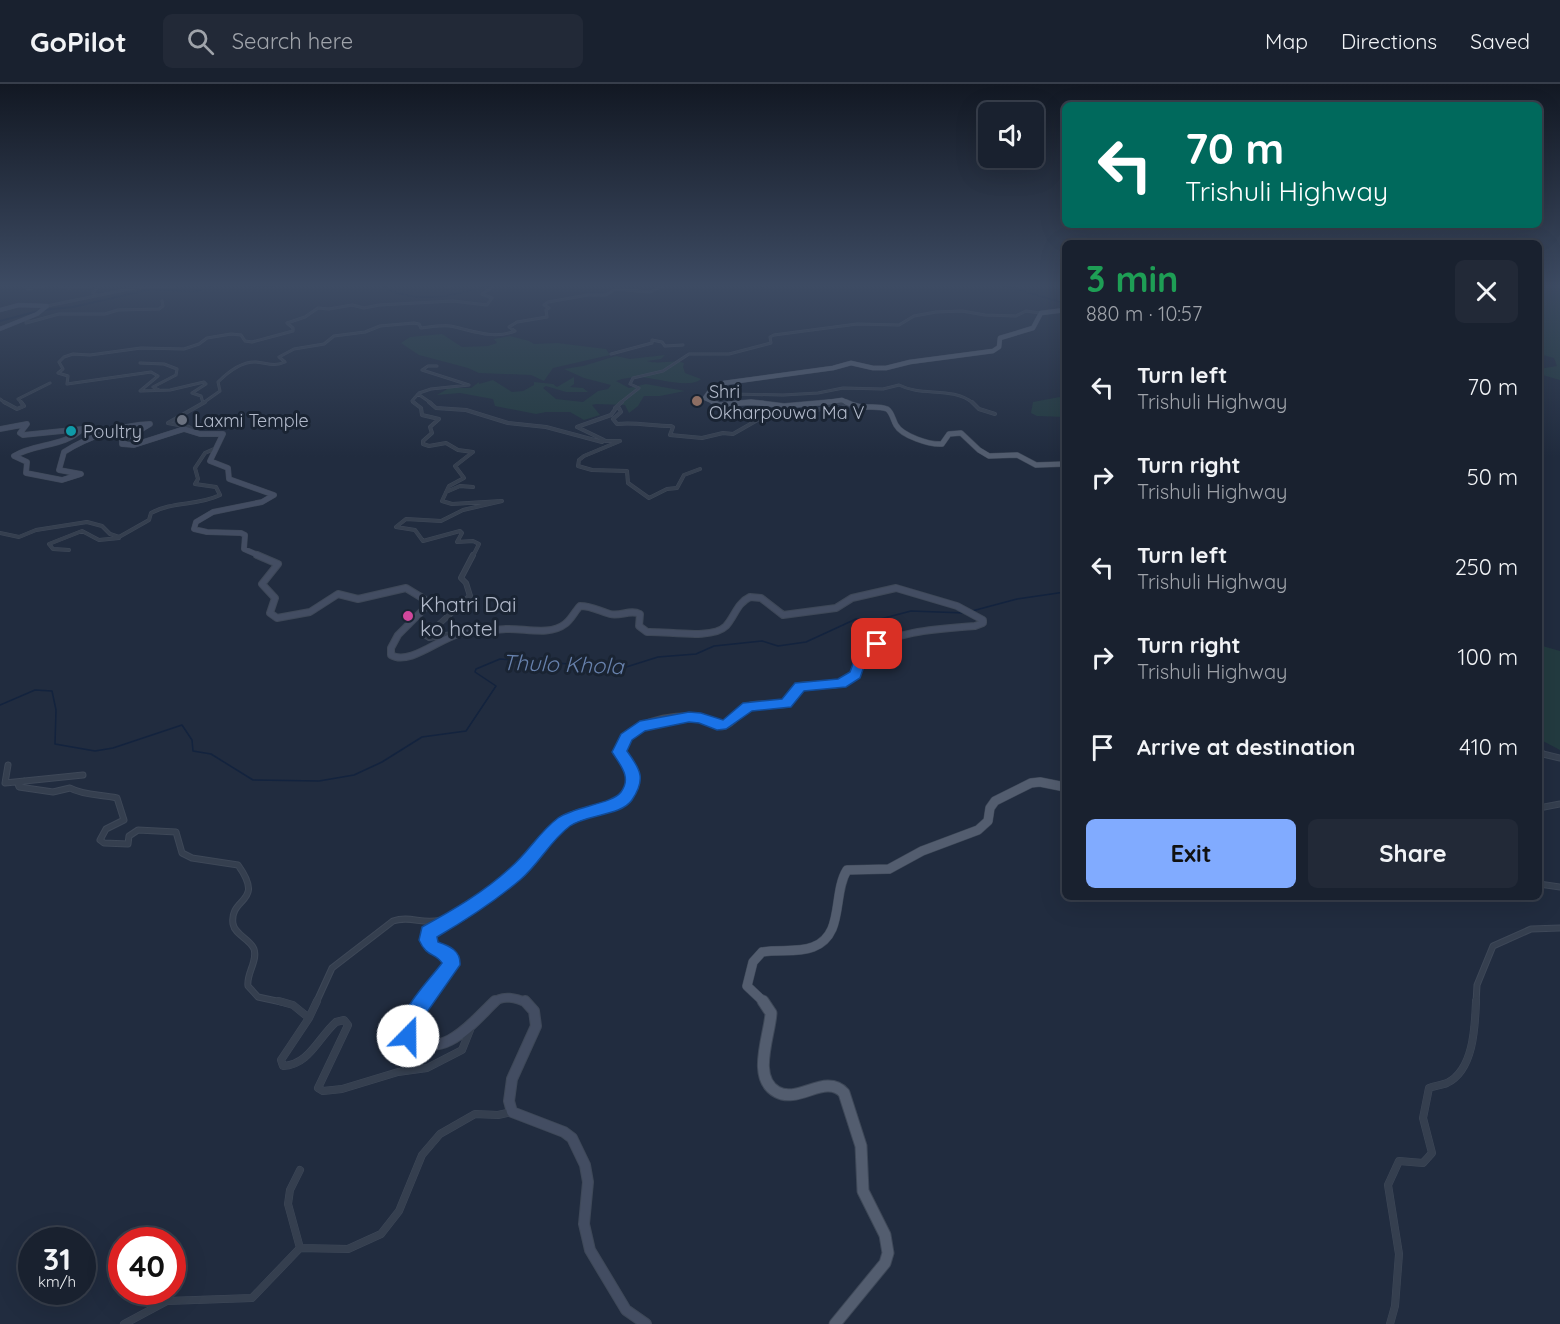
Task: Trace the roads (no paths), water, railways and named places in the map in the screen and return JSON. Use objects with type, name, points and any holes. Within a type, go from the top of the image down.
[{"type":"main road","points":[[998,342],[1000,346],[993,351],[880,368],[844,364],[829,369],[726,383],[710,390],[705,396],[706,401],[719,405],[752,402],[784,406],[819,404],[839,399],[852,406],[886,408],[897,428],[930,445],[940,445],[949,434],[961,432],[966,434],[971,444],[987,456],[1015,455],[1033,465],[1062,464]]},
{"type":"main road","points":[[835,1324],[885,1263],[889,1242],[863,1192],[861,1144],[847,1095],[839,1088],[824,1087],[796,1094],[782,1094],[768,1083],[764,1068],[771,1013],[767,1005],[747,986],[753,962],[762,952],[812,947],[826,940],[834,928],[840,883],[847,870],[889,869],[922,851],[978,830],[988,821],[990,808],[995,801],[1031,783],[1040,782],[1062,787]]},
{"type":"street","points":[[201,342],[184,349],[141,348],[90,355],[76,353],[58,362],[63,369],[58,373],[68,376],[67,384],[151,372],[158,376],[140,391],[158,391],[201,382],[207,383],[192,393],[201,396],[203,403]]},
{"type":"street","points":[[327,342],[289,351],[278,359],[285,362],[282,364],[269,366],[253,362],[231,371],[218,382],[219,393],[168,423],[189,427],[200,434],[224,435],[214,449],[210,461],[228,468],[227,475],[243,487],[266,490],[274,495],[262,502],[213,512],[193,526],[194,529],[207,532],[241,533],[245,535],[244,549],[278,564],[262,584],[275,598],[270,611],[273,617],[288,618],[310,612],[338,594],[358,599],[406,588],[424,599],[427,606],[398,636],[390,650],[393,656],[410,657],[444,639],[460,634],[505,629],[551,630],[565,624],[576,608],[586,605],[612,615],[634,611],[640,614],[639,626],[643,631],[699,635],[719,631],[726,626],[739,605],[747,598],[754,596],[761,598],[775,612],[783,615],[836,608],[852,598],[892,588],[970,612],[981,617],[983,623],[907,635],[877,644],[862,652],[858,669],[850,679],[841,684],[800,687],[786,704],[748,706],[726,724],[717,725],[701,718],[689,717],[640,726],[626,737],[620,747],[620,752],[633,774],[634,783],[625,799],[614,805],[579,813],[564,822],[547,837],[521,869],[465,911],[438,925],[427,936],[432,947],[446,953],[452,960],[451,965],[409,1022],[408,1036],[418,1043],[436,1045],[456,1038],[497,999],[526,1000],[534,1009],[537,1017],[536,1026],[510,1081],[508,1097],[512,1112]]},
{"type":"street","points":[[611,354],[652,342]]},
{"type":"street","points":[[661,342],[665,346],[683,345]]},
{"type":"street","points":[[604,441],[577,427],[611,415],[615,408],[639,388],[630,384],[633,378],[660,372],[689,354],[736,353],[748,347],[771,342]]},
{"type":"street","points":[[140,363],[164,364],[177,369],[176,375],[153,387],[162,390],[180,388]]},
{"type":"street","points":[[436,366],[428,366],[422,370],[469,385],[431,388],[420,393],[412,401],[421,408],[422,415],[439,419],[430,426],[432,433],[423,444],[429,446],[446,443],[458,450],[473,452],[455,466],[456,471],[464,478],[451,483],[442,501],[447,503],[502,501],[464,510],[441,521],[406,519],[396,527],[415,530],[423,541],[460,531],[462,533],[457,542],[473,541],[479,544],[461,578],[466,583],[470,596],[426,636],[429,638],[450,633],[460,634]]},
{"type":"street","points":[[0,399],[12,409],[19,410],[24,406],[18,399],[50,383]]},
{"type":"street","points":[[726,383],[726,390],[732,394],[783,395],[843,388],[886,389],[899,385],[911,391],[923,388],[931,392],[957,393],[976,404],[979,409],[995,414]]},
{"type":"street","points":[[420,393],[436,408],[466,410],[508,423],[546,427],[599,442],[620,441],[590,453],[579,460],[578,466],[592,470],[627,471],[628,483],[649,498],[667,489],[677,488],[684,475],[700,469]]},
{"type":"street","points":[[615,408],[619,408],[621,412],[613,419],[617,424],[637,422],[648,426],[671,426],[673,427],[670,435],[702,438],[723,433],[736,433],[758,419],[818,410],[835,402],[852,406]]},
{"type":"street","points":[[0,429],[22,423],[27,424],[20,434],[22,435],[82,429],[73,435],[25,450],[14,456],[27,462],[26,473],[62,480],[81,474],[60,471],[59,465],[64,452],[96,437],[144,423],[150,424],[122,441],[122,444],[134,445],[184,429],[194,431]]},
{"type":"street","points":[[69,550],[53,549],[50,544],[67,535],[82,531],[90,538],[113,540],[149,520],[151,513],[163,506],[211,499],[220,495],[216,487],[195,484],[198,479],[195,468],[205,453],[214,449]]},
{"type":"street","points":[[446,492],[460,486],[473,487]]},
{"type":"street","points":[[0,533],[19,537],[36,530],[87,522],[102,526],[114,536],[121,536]]},
{"type":"street","points":[[1542,753],[1560,758]]},
{"type":"street","points":[[8,765],[5,783],[24,780],[50,781],[83,775]]},
{"type":"street","points":[[24,780],[18,784],[19,787],[52,792],[70,788],[81,794],[102,794],[117,798],[124,820],[101,833],[100,840],[104,843],[128,844],[129,836],[138,830],[176,832],[182,853],[192,858],[238,866],[249,878],[250,892],[233,922],[234,927],[251,944],[255,954],[247,977],[249,988],[253,994],[262,999],[288,1002],[303,1009],[309,1018]]},
{"type":"street","points":[[1542,807],[1560,804]]},
{"type":"street","points":[[1542,884],[1560,887]]},
{"type":"street","points":[[465,911],[429,923],[411,917],[393,921],[332,968],[304,1028],[281,1060],[283,1066],[294,1064],[313,1050],[333,1024],[344,1020],[348,1025],[321,1077],[318,1088],[329,1092],[398,1072],[427,1068],[452,1056],[462,1050],[474,1022]]},
{"type":"street","points":[[1390,1324],[1395,1306],[1399,1254],[1388,1185],[1399,1161],[1423,1163],[1432,1153],[1423,1118],[1430,1088],[1449,1082],[1461,1070],[1475,1039],[1477,985],[1493,946],[1531,929],[1560,928]]},
{"type":"street","points":[[300,1248],[348,1249],[381,1234],[399,1211],[422,1155],[440,1134],[475,1114],[498,1115],[512,1112],[564,1132],[572,1138],[585,1165],[588,1182],[584,1224],[590,1250],[626,1310],[646,1324]]},
{"type":"street","points":[[124,1324],[167,1301],[252,1298],[300,1248],[300,1237],[288,1216],[287,1200],[293,1181],[300,1170]]},
{"type":"waterway","name":"Thulo Khola","points":[[972,611],[1017,599],[1062,592]]},
{"type":"waterway","name":"Thulo Khola","points":[[0,705],[35,690],[52,691],[56,710],[55,744],[95,751],[113,748],[182,725],[192,740],[193,751],[211,754],[253,780],[319,781],[354,775],[382,762],[422,737],[466,731],[496,686],[475,672],[476,669],[500,659],[623,668],[658,657],[696,654],[714,646],[762,641],[778,646],[806,642],[856,619],[873,621],[911,611],[965,613]]},
{"type":"place","name":"Shri Okharpouwa Ma V","points":[[697,401]]},
{"type":"place","name":"Laxmi Temple","points":[[182,420]]},
{"type":"place","name":"Poultry","points":[[71,431]]},
{"type":"place","name":"Khatri Dai ko hotel","points":[[408,616]]}]
